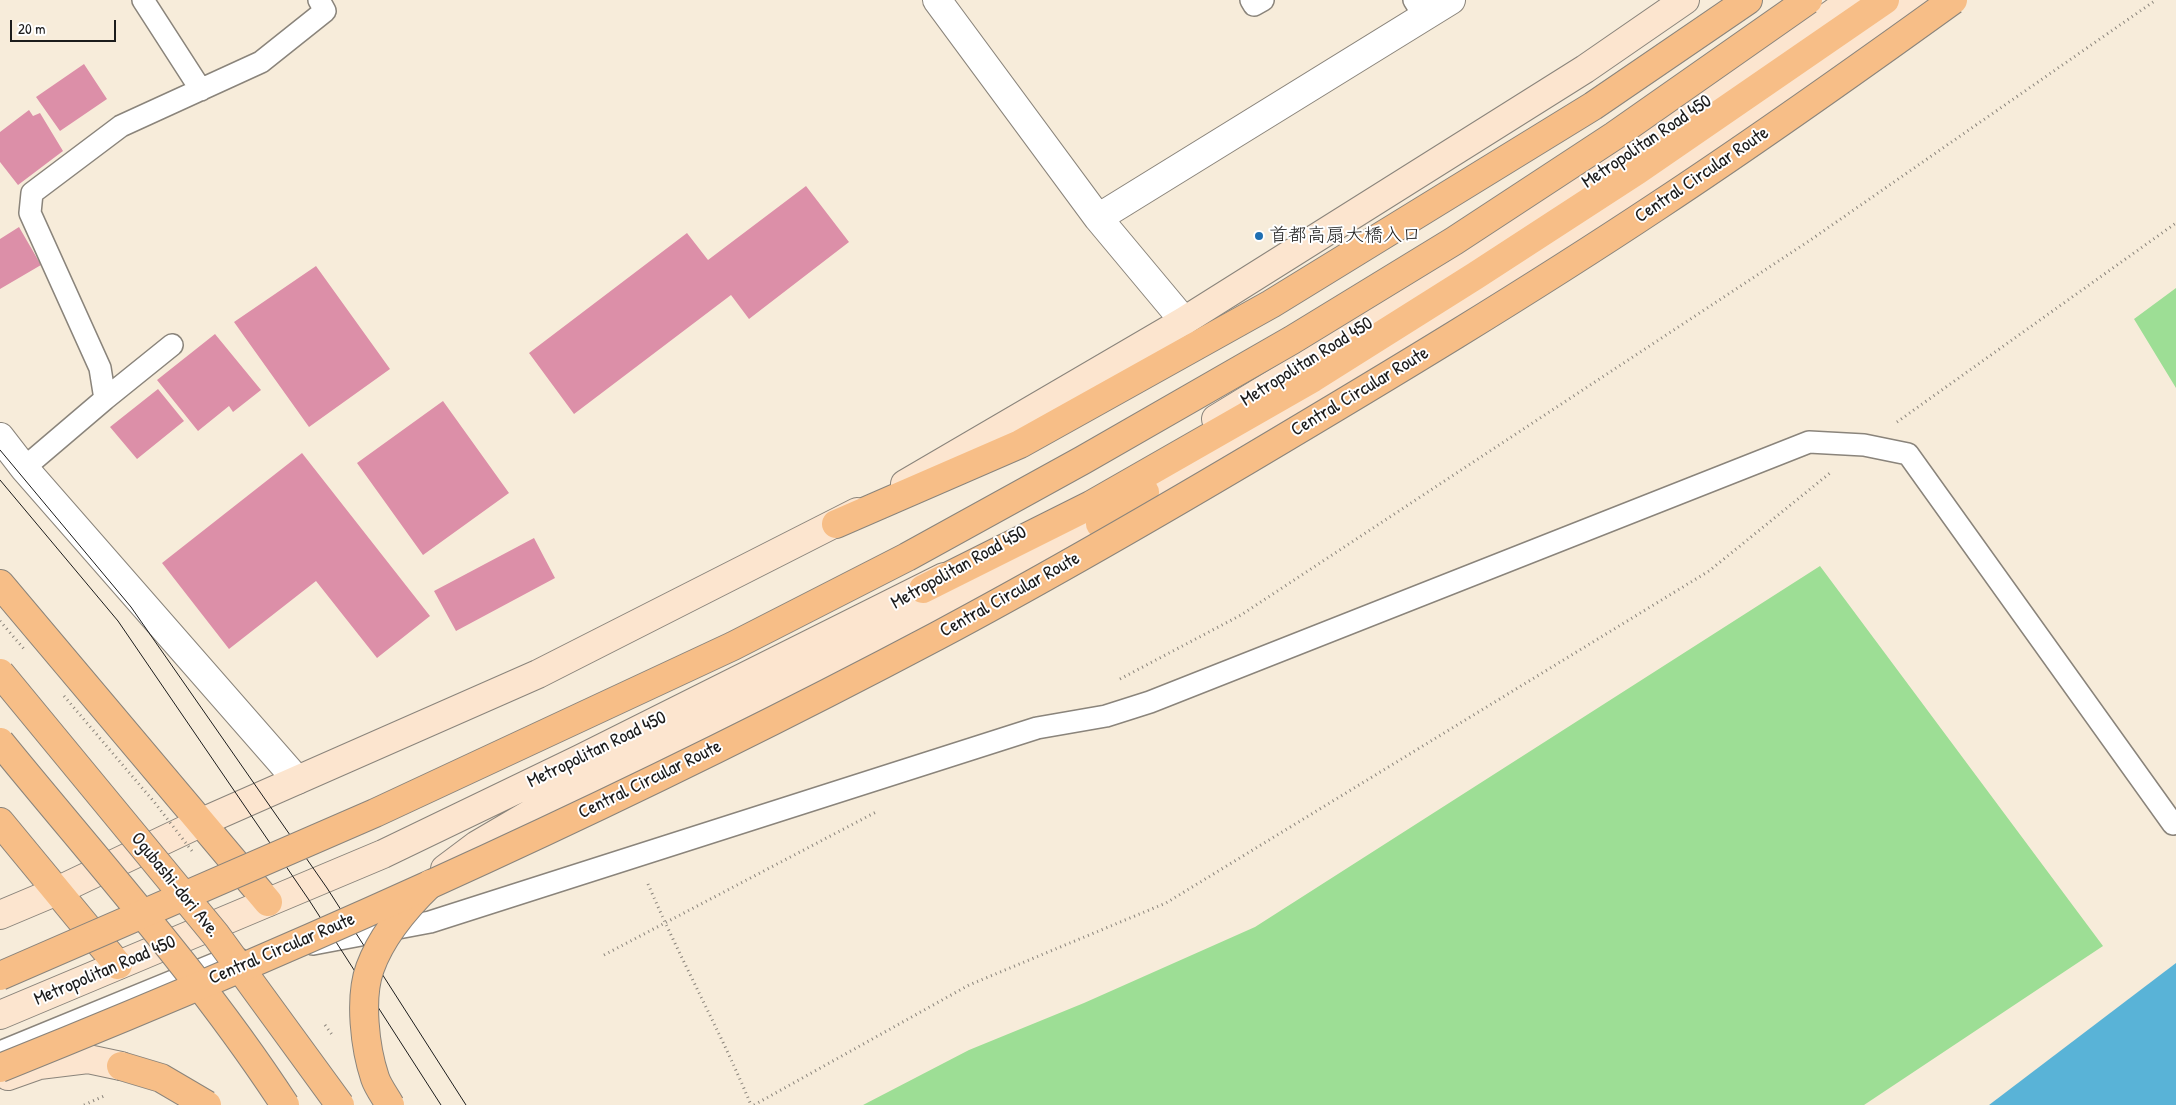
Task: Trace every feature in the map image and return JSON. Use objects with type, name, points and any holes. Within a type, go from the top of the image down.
[{"type":"main road","points":[[836,524],[1184,321],[1585,69],[1685,0]]},
{"type":"main road","points":[[0,915],[57,891],[202,822],[538,674],[836,524],[1020,444],[1163,366],[1279,299],[1593,106],[1748,0]]},
{"type":"main road","points":[[0,976],[384,809],[733,646],[907,557],[1083,460],[1292,340],[1454,241],[1614,136],[1808,0]]},
{"type":"main road","name":"Metropolitan Road 450","points":[[0,1015],[383,854],[923,590],[1117,479],[1303,366],[1627,158],[1852,0]]},
{"type":"main road","points":[[923,590],[1091,505],[1275,401],[1630,176],[1884,0]]},
{"type":"main road","points":[[390,1105],[375,1080],[365,1040],[365,1001],[369,969],[394,923],[411,902],[445,868],[477,845],[530,814],[926,616],[1100,524],[1320,392],[1571,235],[1660,177],[1914,0]]},
{"type":"main road","name":"Central Circular Route","points":[[0,1068],[379,908],[766,725],[940,634],[1136,526],[1494,311],[1658,206],[1816,99],[1953,0]]},
{"type":"main road","points":[[1100,524],[1275,401]]},
{"type":"main road","points":[[0,584],[268,902]]},
{"type":"main road","name":"Ogubashi-dori Ave.","points":[[0,673],[216,935],[340,1105]]},
{"type":"main road","points":[[0,742],[176,956],[261,1068],[285,1105]]},
{"type":"main road","points":[[0,822],[118,965]]},
{"type":"main road","points":[[0,1079],[39,1065],[88,1059],[121,1066],[161,1078],[207,1105]]},
{"type":"street","points":[[937,0],[1098,218],[1184,321]]},
{"type":"street","points":[[1098,218],[1419,8],[1451,0]]},
{"type":"street","points":[[0,437],[24,468],[297,780]]},
{"type":"lane","points":[[143,0],[201,90]]},
{"type":"lane","points":[[105,399],[100,368],[30,213],[32,193],[121,126],[260,62],[325,11],[319,0]]},
{"type":"lane","points":[[1251,0],[1254,5],[1263,0]]},
{"type":"lane","points":[[24,468],[172,345]]},
{"type":"lane","points":[[0,1052],[217,963],[430,922],[1037,728],[1106,716],[1150,702],[1809,442],[1864,445],[1908,454],[2174,824]]},
{"type":"path","points":[[1113,683],[1241,616],[1809,241],[2156,0]]},
{"type":"path","points":[[636,855],[665,924],[753,1105],[969,985],[1166,903],[1709,571],[1864,445],[2176,223]]},
{"type":"path","points":[[604,955],[881,810]]},
{"type":"green space","points":[[2176,288],[2176,388],[2134,319]]},
{"type":"green space","points":[[1820,566],[2103,946],[1864,1105],[863,1105],[969,1050],[1084,1003],[1255,927]]},
{"type":"water","points":[[2176,963],[2176,1105],[1989,1105]]},
{"type":"building","points":[[84,64],[107,99],[60,131],[36,97]]},
{"type":"building","points":[[29,110],[33,116],[40,113],[63,151],[18,185],[0,162],[0,132]]},
{"type":"building","points":[[806,186],[849,242],[749,319],[731,295],[574,414],[529,353],[687,233],[708,260]]},
{"type":"building","points":[[19,227],[41,265],[0,289],[0,239]]},
{"type":"building","points":[[316,266],[390,369],[309,427],[234,322]]},
{"type":"building","points":[[215,334],[261,390],[233,412],[229,406],[198,431],[157,380]]},
{"type":"building","points":[[158,389],[184,421],[137,459],[110,427]]},
{"type":"building","points":[[443,401],[509,493],[423,555],[357,463]]},
{"type":"building","points":[[302,453],[430,616],[377,658],[316,581],[229,649],[162,563]]},
{"type":"building","points":[[534,538],[555,578],[456,631],[434,591]]},
{"type":"tram line","points":[[0,450],[131,607],[327,888],[466,1105]]},
{"type":"tram line","points":[[0,480],[118,621],[309,900],[441,1105]]},
{"type":"place","name":"首都高扇大橋入口","points":[[1259,236]]}]
